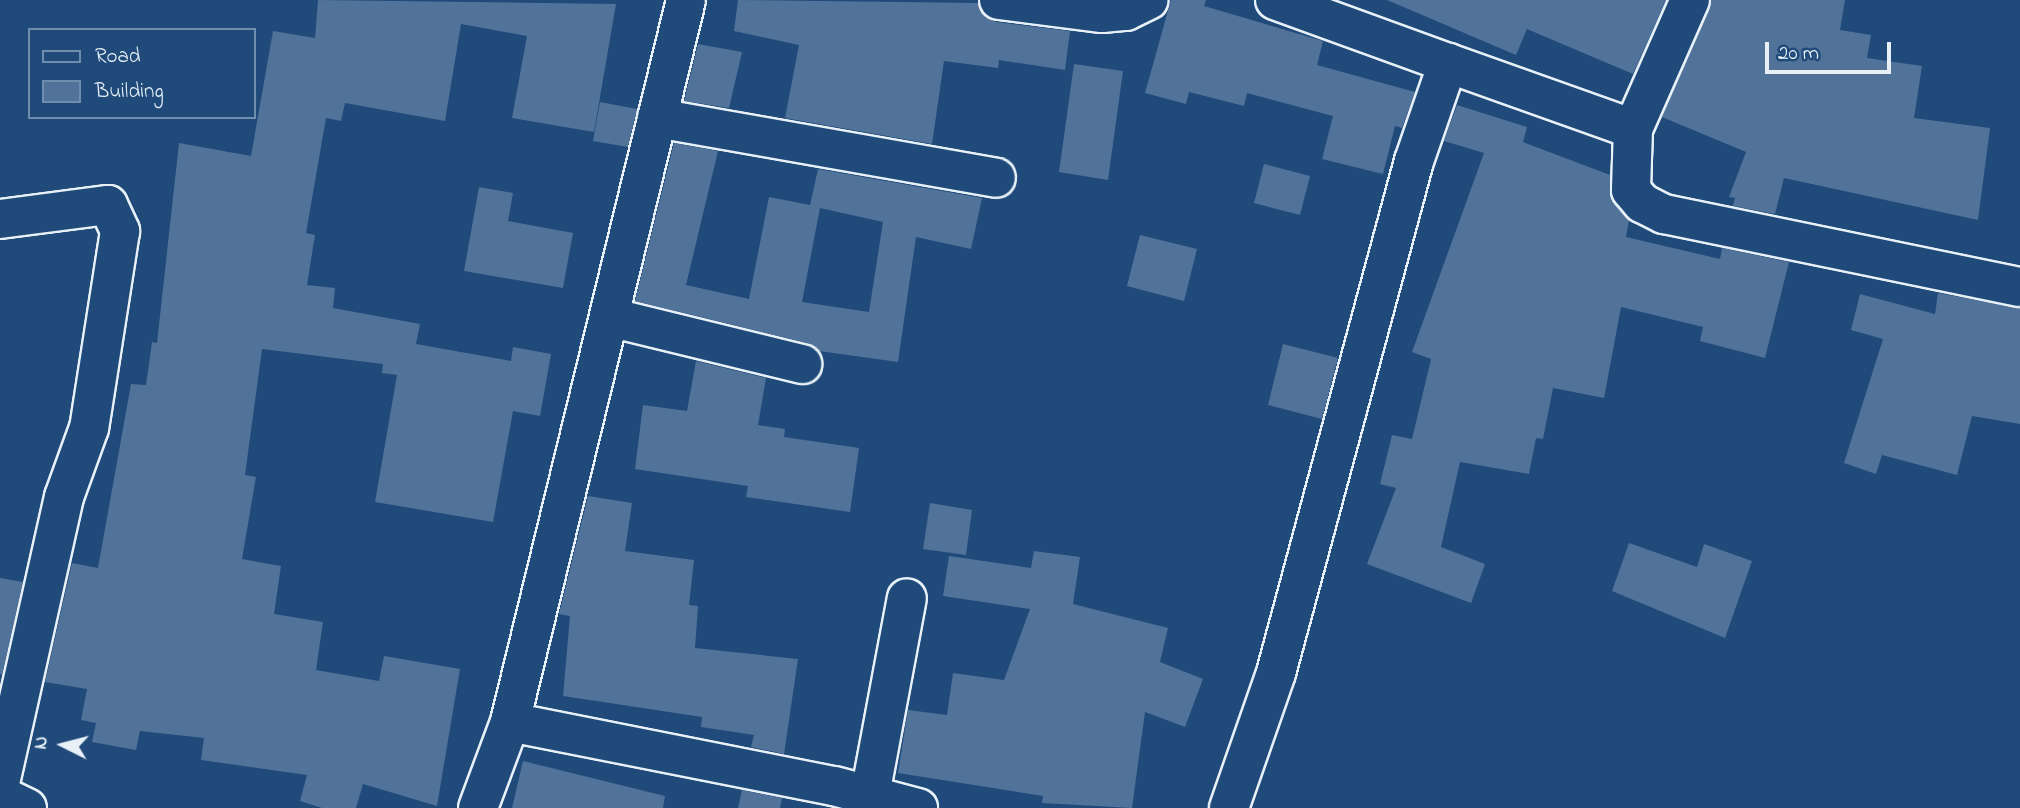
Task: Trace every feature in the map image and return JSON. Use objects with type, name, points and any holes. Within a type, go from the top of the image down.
[{"type":"street","points":[[478,808],[510,722],[686,0]]},
{"type":"street","points":[[999,0],[1102,13],[1126,11],[1149,0]]},
{"type":"street","points":[[1275,0],[1633,130]]},
{"type":"street","points":[[1690,0],[1633,130],[1631,190],[1642,203],[1664,214],[2020,287]]},
{"type":"street","points":[[1229,808],[1276,673],[1414,161],[1448,63]]},
{"type":"street","points":[[657,118],[996,178]]},
{"type":"street","points":[[0,219],[108,205],[120,231],[89,428],[64,498],[0,784]]},
{"type":"street","points":[[608,317],[802,364]]},
{"type":"street","points":[[844,796],[906,598]]},
{"type":"street","points":[[510,722],[844,796],[918,808]]},
{"type":"street","points":[[0,795],[27,808]]},
{"type":"building","points":[[318,0],[616,4],[594,132],[512,118],[527,36],[461,24],[445,121],[345,103],[341,121],[326,118],[306,233],[315,235],[307,285],[335,288],[333,308],[420,324],[416,344],[511,361],[513,347],[551,354],[540,416],[513,411],[493,522],[375,502],[397,375],[382,373],[383,364],[262,349],[245,475],[256,477],[242,559],[281,566],[274,614],[323,622],[316,670],[379,681],[384,656],[460,669],[437,806],[363,784],[356,808],[322,808],[300,801],[307,775],[201,760],[204,738],[140,731],[136,750],[92,742],[96,723],[81,720],[87,689],[45,682],[72,563],[98,568],[131,384],[146,385],[152,342],[157,343],[179,143],[251,156],[273,31],[315,38]]},
{"type":"building","points":[[738,0],[978,3],[985,17],[996,22],[1070,31],[1065,70],[999,60],[998,68],[944,61],[932,144],[785,118],[799,45],[734,31]]},
{"type":"building","points":[[1171,0],[1206,0],[1204,6],[1323,41],[1317,65],[1415,92],[1402,128],[1395,126],[1383,174],[1322,159],[1333,116],[1247,93],[1244,106],[1189,92],[1186,104],[1145,93]]},
{"type":"building","points":[[1387,0],[1666,0],[1633,74],[1527,29],[1516,55]]},
{"type":"building","points":[[1711,0],[1845,0],[1840,30],[1871,35],[1867,58],[1922,66],[1914,118],[1990,128],[1978,220],[1784,178],[1775,214],[1733,206],[1735,198],[1729,197],[1746,152],[1662,117]]},
{"type":"building","points":[[698,44],[742,52],[729,108],[684,101]]},
{"type":"building","points":[[1074,64],[1123,71],[1108,180],[1059,172]]},
{"type":"building","points":[[600,102],[637,109],[628,147],[593,141]]},
{"type":"building","points":[[1457,105],[1527,127],[1523,142],[1610,175],[1614,203],[1629,220],[1626,237],[1720,259],[1722,248],[1789,262],[1765,358],[1700,341],[1703,327],[1621,307],[1604,398],[1553,388],[1543,439],[1536,438],[1529,474],[1460,462],[1441,547],[1485,564],[1471,603],[1367,564],[1396,488],[1380,484],[1392,435],[1412,439],[1431,359],[1412,352],[1484,153],[1444,141]]},
{"type":"building","points":[[674,143],[718,151],[686,285],[749,299],[769,197],[810,205],[818,169],[982,198],[971,249],[916,237],[898,362],[819,351],[807,343],[635,301]],"holes":[[[820,208],[883,222],[869,312],[802,302]]]},
{"type":"building","points":[[1264,164],[1310,176],[1300,215],[1254,203]]},
{"type":"building","points":[[479,187],[513,193],[508,221],[573,233],[563,288],[464,271]]},
{"type":"building","points":[[1140,235],[1197,249],[1184,301],[1127,286]]},
{"type":"building","points":[[1938,293],[2020,308],[2020,424],[1972,416],[1957,475],[1882,455],[1876,474],[1844,463],[1883,339],[1851,330],[1860,294],[1935,314]]},
{"type":"building","points":[[1283,344],[1338,358],[1322,419],[1268,405]]},
{"type":"building","points":[[696,361],[766,378],[758,425],[785,429],[784,437],[859,448],[850,512],[746,497],[748,486],[635,469],[643,405],[687,411]]},
{"type":"building","points":[[588,496],[632,503],[625,551],[694,560],[689,605],[698,606],[695,648],[798,659],[784,754],[751,747],[754,735],[701,727],[702,717],[563,696],[570,616],[559,614]]},
{"type":"building","points":[[930,503],[972,510],[966,555],[923,549]]},
{"type":"building","points":[[1629,543],[1697,567],[1704,544],[1752,561],[1725,638],[1612,591]]},
{"type":"building","points":[[1034,551],[1080,557],[1073,604],[1168,628],[1160,662],[1203,679],[1185,727],[1145,712],[1132,808],[1042,803],[1043,796],[898,773],[908,710],[947,715],[953,673],[1004,680],[1030,609],[943,596],[949,556],[1031,568]]},
{"type":"building","points":[[0,578],[23,582],[2,675],[0,674]]},
{"type":"building","points":[[523,761],[665,796],[663,808],[512,808]]},
{"type":"building","points":[[742,790],[782,798],[780,808],[738,808]]}]
